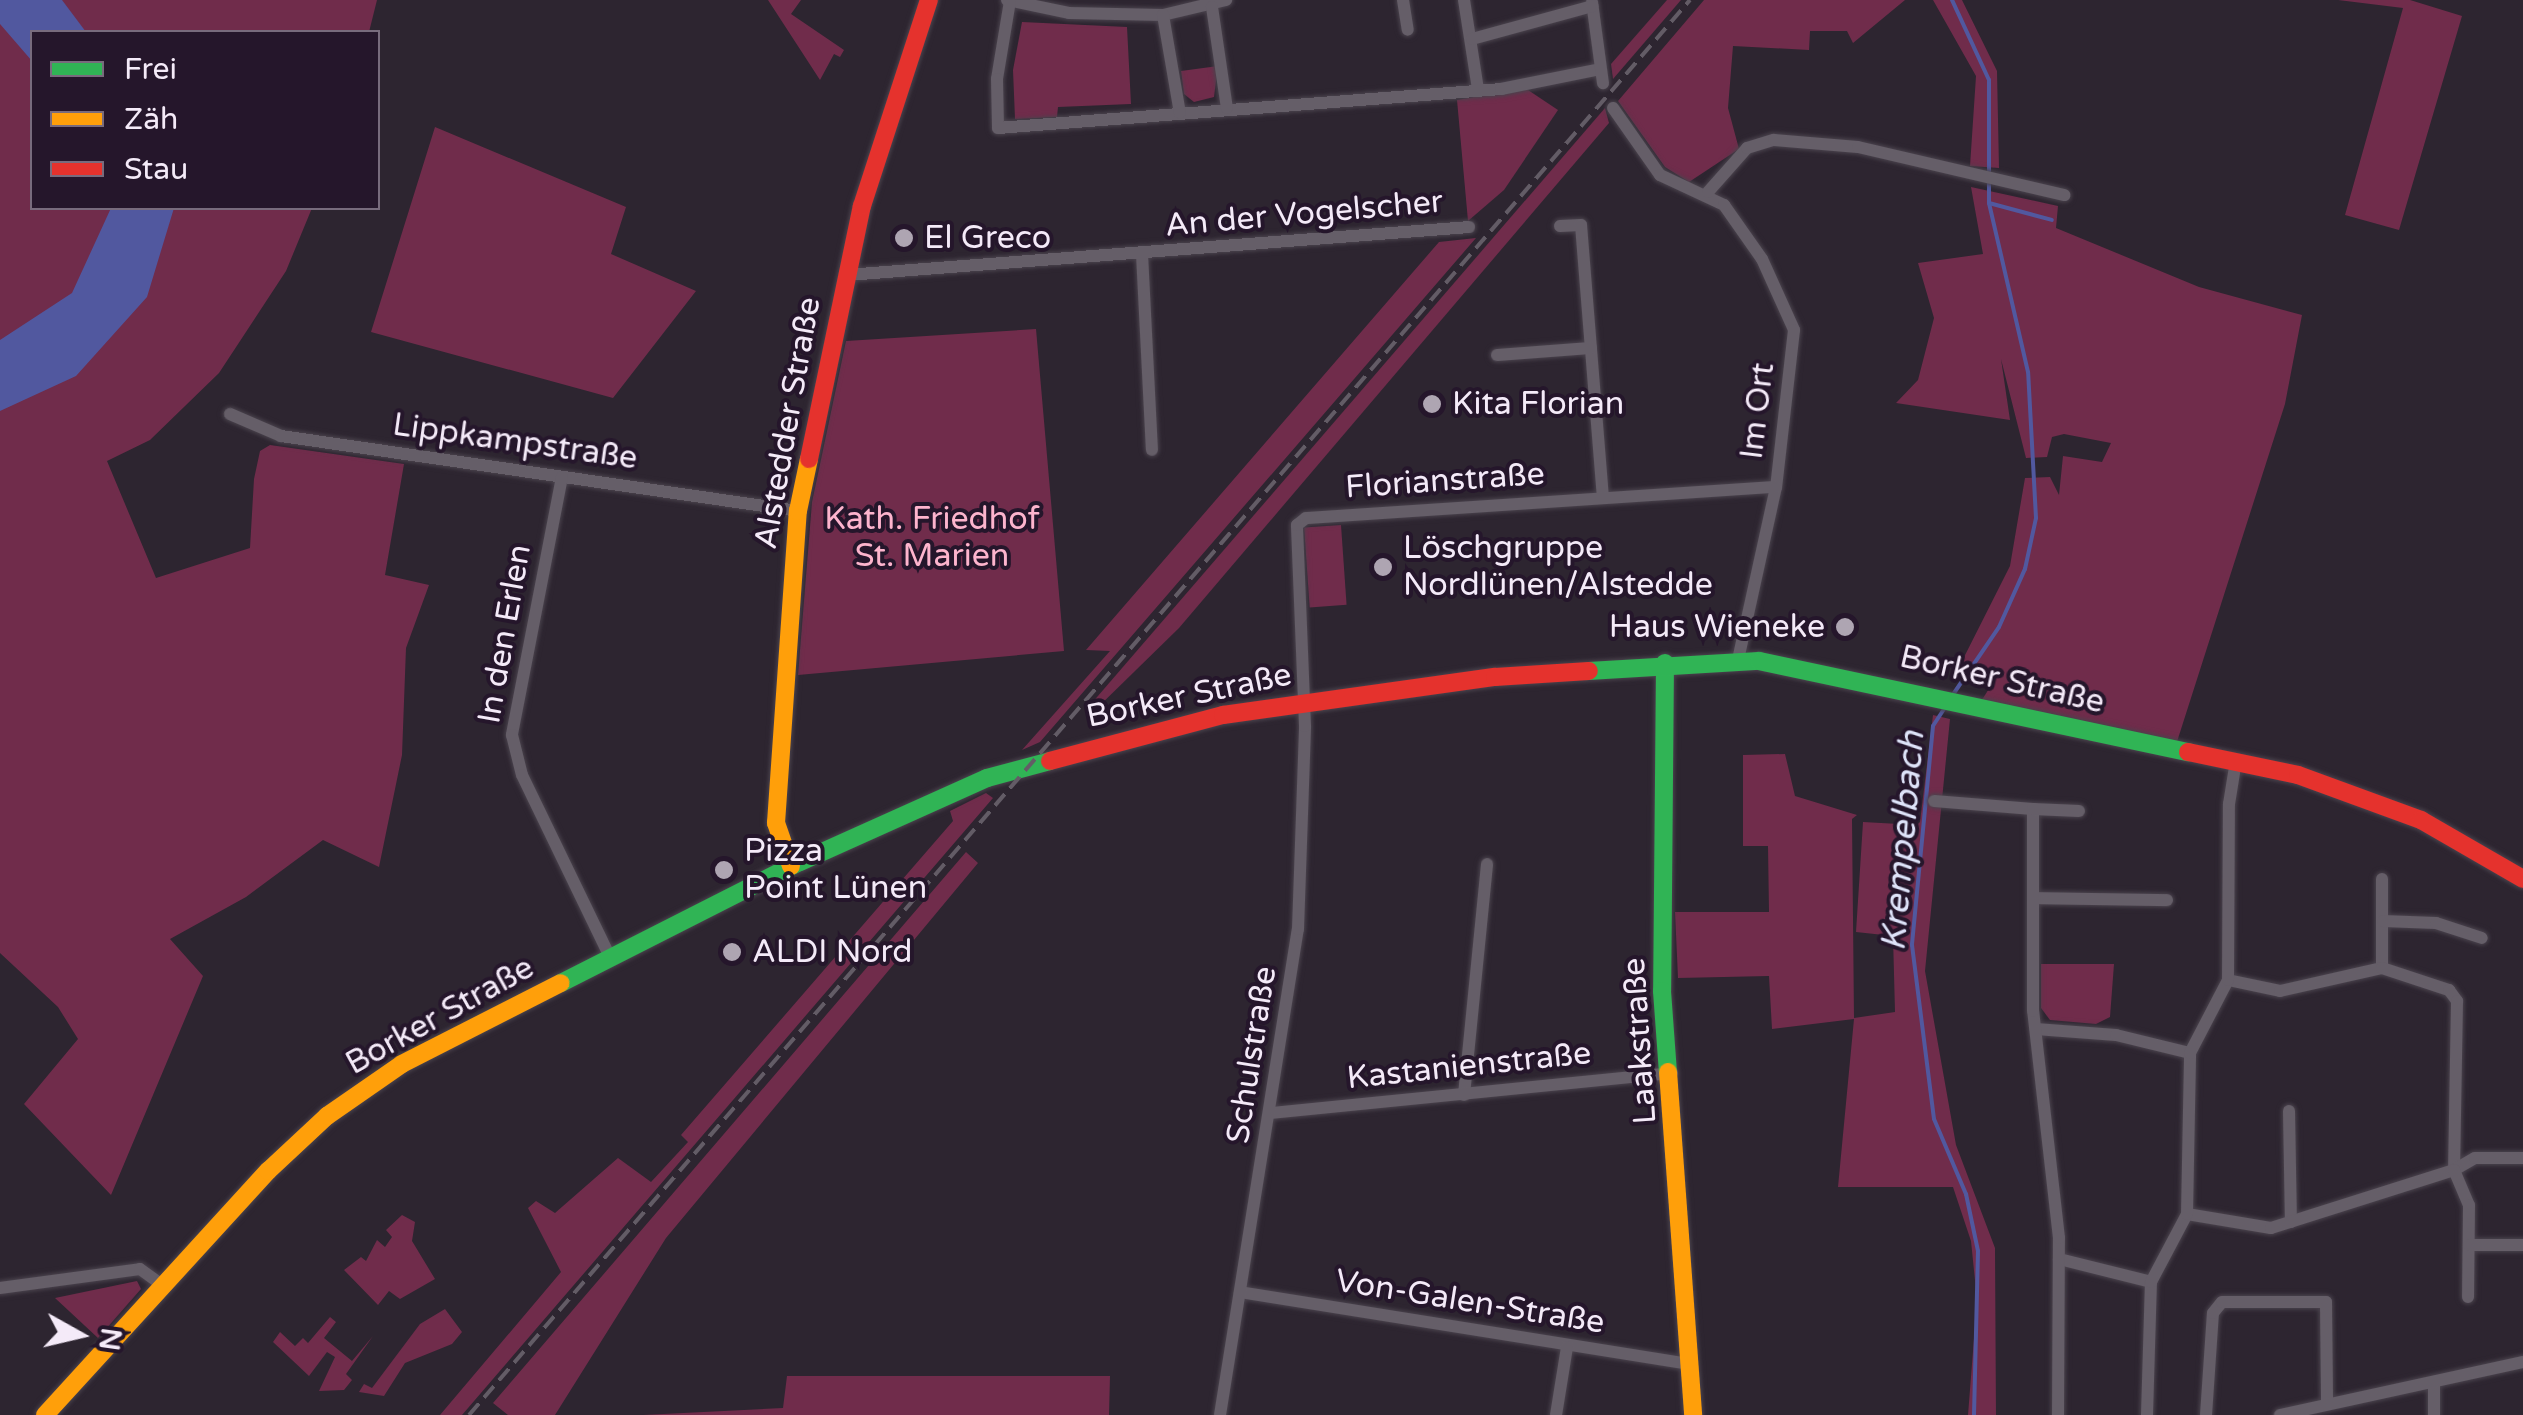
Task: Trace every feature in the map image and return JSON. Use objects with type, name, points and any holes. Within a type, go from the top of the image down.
[{"type":"main road","name":"Alstedder Straße","points":[[792,866],[776,823],[798,510],[870,176],[929,0]]},
{"type":"main road","name":"Borker Straße","points":[[45,1415],[268,1171],[373,1081],[792,866],[1010,771],[1194,722],[1303,701],[1665,663],[1738,660],[1951,700],[2236,761],[2378,800],[2523,879]]},
{"type":"main road","name":"Laakstraße","points":[[1665,663],[1661,983],[1672,1072],[1693,1415]]},
{"type":"street","points":[[1226,0],[1212,7],[1162,15],[1069,13],[1009,1],[997,80],[998,128],[1602,76],[1592,3],[1472,39]]},
{"type":"street","points":[[1402,0],[1408,30]]},
{"type":"street","points":[[1464,0],[1478,89]]},
{"type":"street","points":[[1212,7],[1227,108]]},
{"type":"street","points":[[1162,15],[1180,112]]},
{"type":"street","points":[[1613,108],[1660,176],[1708,192],[1748,148],[1774,140],[1858,146],[2064,195]]},
{"type":"street","name":"Im Ort","points":[[1708,192],[1762,259],[1794,330],[1776,487],[1738,660]]},
{"type":"street","points":[[1560,226],[1581,225],[1603,497]]},
{"type":"street","name":"An der Vogelscher","points":[[846,274],[1470,227]]},
{"type":"street","name":"An der Vogelscher","points":[[1142,254],[1152,450]]},
{"type":"street","points":[[1497,355],[1591,348]]},
{"type":"street","name":"Lippkampstraße","points":[[230,414],[281,436],[798,510]]},
{"type":"street","name":"In den Erlen","points":[[562,477],[512,735],[522,776],[611,960]]},
{"type":"street","name":"Florianstraße","points":[[1303,701],[1295,531],[1300,521],[1776,487]]},
{"type":"street","name":"Schulstraße","points":[[1220,1415],[1298,929],[1303,701]]},
{"type":"street","points":[[2147,1415],[2151,1282],[2187,1214],[2190,1053],[2228,980],[2229,804],[2236,761]]},
{"type":"street","points":[[1934,801],[2079,810]]},
{"type":"street","points":[[2033,809],[2036,1029],[2047,1090],[2048,1176],[2059,1259],[2058,1415]]},
{"type":"street","points":[[1464,1096],[1488,864]]},
{"type":"street","points":[[2382,879],[2382,968]]},
{"type":"street","points":[[2033,898],[2167,900]]},
{"type":"street","points":[[2383,922],[2436,924],[2482,938]]},
{"type":"street","points":[[2228,980],[2267,992],[2382,968],[2449,990],[2458,1001],[2454,1170],[2466,1187],[2468,1297]]},
{"type":"street","points":[[2036,1029],[2116,1035],[2190,1053]]},
{"type":"street","name":"Kastanienstraße","points":[[1271,1113],[1672,1072]]},
{"type":"street","points":[[2290,1111],[2291,1222]]},
{"type":"street","points":[[2187,1214],[2254,1230],[2454,1170],[2475,1158],[2523,1158]]},
{"type":"street","points":[[2469,1245],[2523,1245]]},
{"type":"street","points":[[2059,1259],[2151,1282]]},
{"type":"street","points":[[0,1288],[140,1270],[165,1286]]},
{"type":"street","name":"Von-Galen-Straße","points":[[1240,1292],[1690,1364]]},
{"type":"street","points":[[2206,1415],[2213,1313],[2222,1302],[2326,1302],[2327,1404]]},
{"type":"street","points":[[1556,1415],[1566,1346]]},
{"type":"street","points":[[2285,1414],[2523,1362]]},
{"type":"street","points":[[2434,1383],[2434,1415]]},
{"type":"green space","points":[[0,0],[377,0],[370,30],[30,30],[30,210],[311,210],[286,271],[219,373],[150,440],[107,461],[156,578],[250,548],[254,479],[260,451],[270,445],[404,464],[385,575],[429,585],[406,648],[402,755],[379,867],[323,840],[246,897],[170,939],[203,976],[111,1195],[24,1104],[78,1039],[58,1007],[0,953]]},
{"type":"green space","points":[[768,0],[801,0],[791,14],[844,50],[840,57],[834,54],[820,80]]},
{"type":"green space","points":[[1667,0],[1681,0],[1613,79],[1611,64]]},
{"type":"green space","points":[[1704,0],[1905,0],[1853,43],[1847,31],[1810,31],[1809,50],[1733,46],[1728,108],[1739,149],[1689,182],[1665,167],[1618,101]]},
{"type":"green space","points":[[1933,0],[1962,0],[1997,71],[1999,168],[1970,166],[1976,76]]},
{"type":"green space","points":[[2338,0],[2410,0],[2462,16],[2399,230],[2345,215],[2403,8]]},
{"type":"green space","points":[[1022,22],[1127,27],[1131,104],[1058,107],[1057,117],[1015,119],[1013,70]]},
{"type":"green space","points":[[1218,66],[1214,97],[1194,102],[1184,94],[1181,71]]},
{"type":"green space","points":[[1525,88],[1558,110],[1504,190],[1468,221],[1457,100]]},
{"type":"green space","points":[[1605,108],[1609,123],[1179,628],[1091,714],[1085,711]]},
{"type":"green space","points":[[435,127],[626,207],[611,254],[696,291],[613,398],[371,332]]},
{"type":"green space","points":[[1971,187],[2058,206],[2056,228],[2199,287],[2302,315],[2285,404],[2175,748],[1978,706],[1992,684],[1957,671],[2010,566],[2025,478],[2050,477],[2059,495],[2063,456],[2102,462],[2111,443],[2064,434],[2052,437],[2047,457],[2026,458],[2001,359],[2010,420],[1896,403],[1918,380],[1934,318],[1918,263],[1983,254]]},
{"type":"green space","points":[[1476,238],[1040,742],[1022,750],[1110,651],[1086,650],[1439,242]]},
{"type":"green space","name":"Kath. Friedhof St. Marien","points":[[1036,329],[1064,651],[798,675],[812,502],[846,341]]},
{"type":"green space","points":[[1341,525],[1347,605],[1310,607],[1304,528]]},
{"type":"green space","points":[[1933,715],[1950,719],[1925,971],[1956,1145],[1995,1248],[1996,1415],[1968,1415],[1977,1300],[1971,1241],[1953,1187],[1838,1187],[1854,1019],[1772,1029],[1769,976],[1678,978],[1675,912],[1769,912],[1768,846],[1743,846],[1743,755],[1785,754],[1795,796],[1857,815],[1852,819],[1854,1018],[1895,1012],[1893,936],[1856,932],[1863,822],[1899,824],[1896,910],[1905,836],[1920,822]]},
{"type":"green space","points":[[986,793],[993,798],[462,1415],[440,1415],[561,1272],[528,1208],[536,1201],[555,1213],[618,1158],[651,1182],[688,1142],[681,1135],[953,821],[950,811]]},
{"type":"green space","points":[[966,852],[978,863],[666,1238],[555,1415],[508,1415],[493,1403]]},
{"type":"green space","points":[[2041,964],[2114,964],[2110,1017],[2096,1024],[2050,1020],[2041,1008]]},
{"type":"green space","points":[[402,1215],[415,1222],[412,1241],[435,1279],[400,1299],[389,1291],[378,1305],[344,1270],[361,1257],[366,1261],[377,1240],[385,1247],[392,1237],[386,1230]]},
{"type":"green space","points":[[137,1281],[141,1289],[98,1338],[55,1298]]},
{"type":"green space","points":[[445,1309],[462,1332],[452,1344],[405,1363],[384,1396],[359,1392],[364,1384],[372,1388],[420,1324]]},
{"type":"green space","points":[[330,1317],[336,1322],[324,1338],[352,1361],[373,1336],[346,1374],[352,1380],[344,1390],[319,1391],[335,1357],[327,1352],[309,1376],[273,1342],[280,1332],[295,1346],[303,1338],[308,1343]]},
{"type":"green space","points":[[787,1376],[1110,1376],[1109,1415],[643,1415],[783,1408]]},
{"type":"water","points":[[0,0],[62,0],[84,30],[30,30],[30,59],[0,24]]},
{"type":"water","points":[[110,210],[173,210],[147,297],[76,376],[0,411],[0,340],[72,293]]},
{"type":"waterway","name":"Krempelbach","points":[[1952,0],[1989,80],[1989,203],[2028,372],[2036,518],[2025,569],[1999,627],[1952,696]]},
{"type":"waterway","points":[[1989,203],[2052,220]]},
{"type":"waterway","name":"Krempelbach","points":[[1944,709],[1933,726],[1912,945],[1934,1119],[1966,1194],[1978,1251],[1974,1415]]},
{"type":"railway","points":[[469,1415],[1690,0]]},
{"type":"traffic: fast","points":[[1589,671],[1759,661],[2188,752]]},
{"type":"traffic: fast","points":[[1665,663],[1662,991],[1668,1072]]},
{"type":"traffic: fast","points":[[561,983],[800,862],[987,778],[1050,761]]},
{"type":"traffic: slow","points":[[791,866],[776,823],[798,511],[809,459]]},
{"type":"traffic: slow","points":[[45,1415],[268,1171],[327,1116],[402,1064],[561,983]]},
{"type":"traffic: slow","points":[[1668,1072],[1693,1415]]},
{"type":"traffic: jam","points":[[809,459],[862,206],[929,0]]},
{"type":"traffic: jam","points":[[1050,761],[1223,715],[1495,677],[1589,671]]},
{"type":"traffic: jam","points":[[2188,752],[2298,775],[2421,820],[2523,879]]},
{"type":"place","name":"El Greco","points":[[904,238]]},
{"type":"place","name":"Kita Florian","points":[[1432,404]]},
{"type":"place","name":"Löschgruppe Nordlünen/Alstedde","points":[[1383,567]]},
{"type":"place","name":"Haus Wieneke","points":[[1845,627]]},
{"type":"place","name":"Pizza Point Lünen","points":[[724,870]]},
{"type":"place","name":"ALDI Nord","points":[[732,952]]}]
